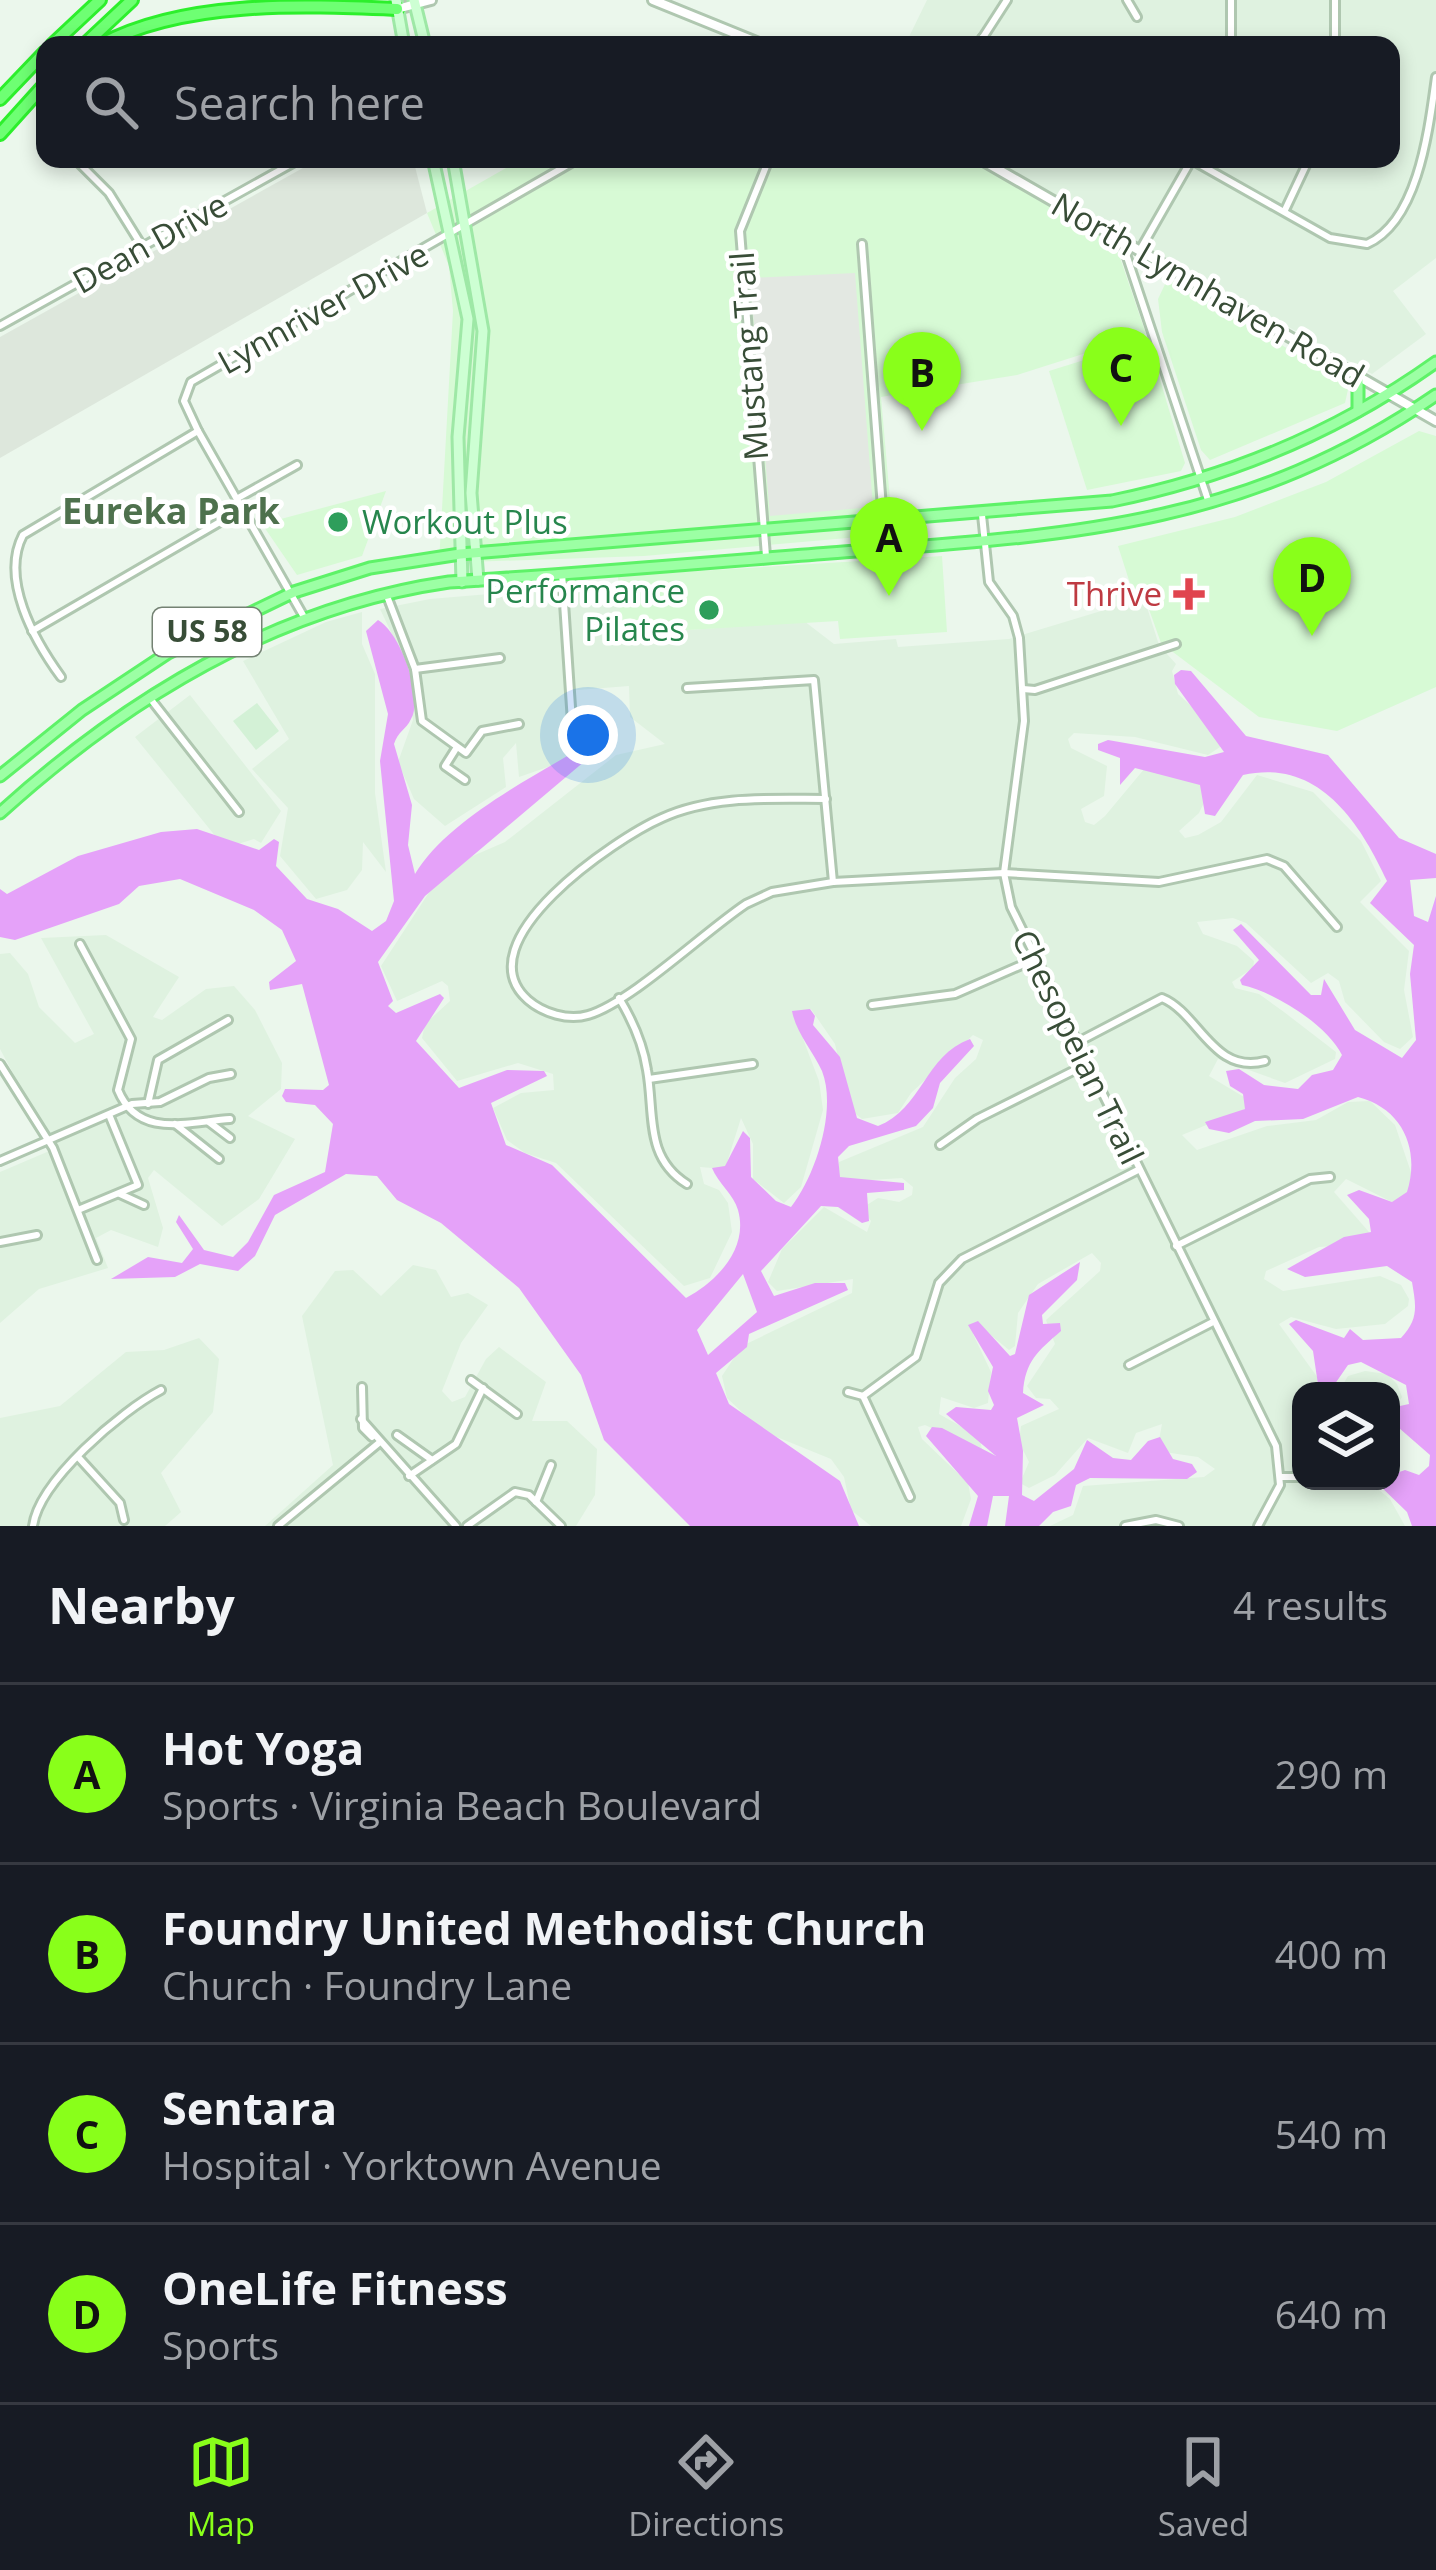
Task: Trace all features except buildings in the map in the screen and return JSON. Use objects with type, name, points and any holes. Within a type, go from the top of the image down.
[{"type":"highway","points":[[80,17],[87,0]]},
{"type":"highway","points":[[61,36],[100,0]]},
{"type":"highway","points":[[94,36],[132,0]]},
{"type":"highway","points":[[116,36],[150,17],[201,5],[397,4]]},
{"type":"highway","points":[[0,99],[36,61]]},
{"type":"highway","points":[[0,134],[36,94]]},
{"type":"main road","points":[[414,2],[423,36]]},
{"type":"main road","points":[[397,4],[402,36]]},
{"type":"main road","points":[[436,168],[468,319],[458,437],[462,582]]},
{"type":"main road","points":[[455,168],[483,332],[471,493],[478,580]]},
{"type":"main road","name":"US 58","points":[[0,776],[82,710],[168,653],[294,592],[370,568],[460,554],[1100,503],[1201,479],[1267,456],[1390,394],[1436,362]]},
{"type":"main road","points":[[1357,412],[1358,376]]},
{"type":"main road","name":"US 58","points":[[0,813],[79,746],[226,652],[304,617],[386,593],[478,580],[1106,529],[1210,505],[1318,463],[1436,395]]},
{"type":"street","points":[[397,4],[431,0]]},
{"type":"street","points":[[653,0],[672,3],[742,36]]},
{"type":"street","points":[[984,36],[1007,0]]},
{"type":"street","points":[[1127,0],[1138,17]]},
{"type":"street","points":[[1231,0],[1231,36]]},
{"type":"street","points":[[1335,0],[1335,36]]},
{"type":"street","points":[[1207,168],[1320,232],[1360,246],[1379,238],[1393,224],[1420,156],[1436,77]]},
{"type":"street","points":[[84,168],[109,193],[142,246]]},
{"type":"street","name":"Dean Drive","points":[[0,326],[284,168]]},
{"type":"street","name":"Lynnriver Drive","points":[[198,430],[184,401],[191,382],[563,168]]},
{"type":"street","name":"Mustang Trail","points":[[765,168],[745,208],[740,241],[766,558]]},
{"type":"street","name":"North Lynnhaven Road","points":[[996,168],[1436,421]]},
{"type":"street","points":[[1140,250],[1186,168]]},
{"type":"street","points":[[1284,211],[1305,168]]},
{"type":"street","points":[[1121,239],[1210,505]]},
{"type":"street","points":[[862,244],[883,521]]},
{"type":"street","points":[[61,677],[32,631],[14,562],[22,536],[198,430],[294,592],[304,617]]},
{"type":"street","points":[[238,499],[297,466]]},
{"type":"street","points":[[32,631],[244,508]]},
{"type":"street","name":"Chesopeian Trail","points":[[982,515],[989,582],[1017,626],[1023,689],[1022,746],[1004,873],[1011,907],[1276,1446],[1282,1477]]},
{"type":"street","points":[[562,573],[572,722]]},
{"type":"street","points":[[386,593],[415,669],[419,716],[466,753],[481,731],[519,724]]},
{"type":"street","points":[[1023,689],[1035,690],[1176,644]]},
{"type":"street","points":[[415,669],[500,658]]},
{"type":"street","points":[[687,688],[810,678],[817,684],[833,882]]},
{"type":"street","points":[[148,698],[239,812]]},
{"type":"street","points":[[457,747],[445,766],[465,780]]},
{"type":"street","points":[[826,799],[700,806],[664,817],[623,841],[537,910],[512,949],[517,987],[548,1012],[579,1017],[619,998],[746,904],[789,888],[833,882],[1004,873],[1174,881],[1271,860],[1294,875],[1337,927]]},
{"type":"street","points":[[80,944],[130,1040],[118,1090],[127,1106],[148,1124],[230,1119]]},
{"type":"street","points":[[872,1005],[955,994],[1034,960]]},
{"type":"street","points":[[619,998],[636,1029],[649,1079],[656,1147],[669,1171],[687,1184]]},
{"type":"street","points":[[1076,1043],[1162,998],[1212,1047],[1246,1063],[1265,1061]]},
{"type":"street","points":[[148,1104],[158,1060],[228,1020]]},
{"type":"street","points":[[0,1064],[48,1143],[98,1260]]},
{"type":"street","points":[[649,1079],[753,1064]]},
{"type":"street","points":[[940,1145],[977,1119],[1087,1064]]},
{"type":"street","points":[[0,1161],[127,1106],[148,1104],[231,1074]]},
{"type":"street","points":[[78,1210],[119,1194],[139,1180],[110,1117]]},
{"type":"street","points":[[207,1121],[230,1138]]},
{"type":"street","points":[[174,1124],[218,1159]]},
{"type":"street","points":[[863,1396],[916,1357],[925,1342],[932,1298],[942,1279],[974,1252],[1138,1170]]},
{"type":"street","points":[[1176,1246],[1310,1179],[1330,1177]]},
{"type":"street","points":[[119,1194],[144,1205]]},
{"type":"street","points":[[0,1242],[37,1235]]},
{"type":"street","points":[[1129,1365],[1212,1322]]},
{"type":"street","points":[[471,1379],[517,1414]]},
{"type":"street","points":[[362,1388],[362,1419],[456,1526]]},
{"type":"street","points":[[410,1476],[456,1444],[483,1388]]},
{"type":"street","points":[[33,1526],[45,1492],[140,1402],[161,1390]]},
{"type":"street","points":[[848,1392],[863,1396]]},
{"type":"street","points":[[863,1396],[910,1497]]},
{"type":"street","points":[[397,1435],[432,1460]]},
{"type":"street","points":[[278,1526],[380,1442]]},
{"type":"street","points":[[79,1458],[120,1503],[124,1520]]},
{"type":"street","points":[[536,1502],[551,1465]]},
{"type":"street","points":[[1258,1526],[1282,1477],[1292,1477]]},
{"type":"street","points":[[467,1526],[508,1493],[523,1492],[560,1526]]},
{"type":"street","points":[[1125,1526],[1156,1520],[1179,1526]]},
{"type":"shaded area","points":[[927,0],[1436,0],[1436,258],[1393,291],[1426,334],[1372,374],[1007,168],[1400,168],[1400,36],[909,36]]},
{"type":"shaded area","points":[[303,168],[415,168],[427,213],[0,458],[0,337]]},
{"type":"shaded area","points":[[506,168],[984,168],[1114,240],[1146,334],[1017,375],[881,397],[893,534],[644,556],[439,563],[453,311],[449,266],[427,213]]},
{"type":"shaded area","points":[[855,273],[873,507],[770,516],[750,278]]},
{"type":"shaded area","points":[[1168,278],[1349,385],[1345,403],[1210,460],[1201,450],[1162,332],[1158,299]]},
{"type":"shaded area","points":[[1148,340],[1185,463],[1181,471],[1087,490],[1049,371]]},
{"type":"shaded area","points":[[1419,431],[1436,436],[1436,687],[1337,731],[1259,717],[1161,643],[1145,598],[1135,599],[1118,546],[1235,517],[1326,482]]},
{"type":"shaded area","points":[[386,491],[362,556],[297,575],[262,524]]},
{"type":"shaded area","points":[[942,556],[947,632],[840,639],[838,621],[621,634],[618,576]]},
{"type":"shaded area","points":[[622,583],[626,635],[804,621],[834,644],[896,639],[898,647],[1009,639],[1144,598],[1159,645],[1176,664],[1172,671],[1178,694],[1220,732],[1223,745],[1208,755],[1135,737],[1074,733],[1068,739],[1071,748],[1107,766],[1104,796],[1081,809],[1085,822],[1094,825],[1105,816],[1145,768],[1195,779],[1210,790],[1199,813],[1179,831],[1185,838],[1221,822],[1257,775],[1313,792],[1361,841],[1381,881],[1360,902],[1409,951],[1404,990],[1413,1037],[1400,1049],[1384,1042],[1345,1002],[1339,981],[1328,973],[1311,983],[1246,923],[1233,918],[1197,922],[1203,934],[1237,946],[1254,961],[1253,968],[1232,982],[1235,988],[1259,994],[1336,1052],[1335,1059],[1285,1083],[1218,1059],[1209,1076],[1249,1100],[1250,1107],[1182,1135],[1197,1150],[1267,1126],[1316,1120],[1348,1102],[1370,1101],[1395,1125],[1415,1184],[1407,1196],[1396,1204],[1346,1179],[1334,1192],[1369,1232],[1363,1244],[1319,1247],[1266,1271],[1264,1279],[1283,1291],[1380,1276],[1401,1285],[1409,1299],[1408,1306],[1385,1324],[1336,1329],[1291,1317],[1279,1324],[1318,1378],[1317,1382],[1292,1382],[1292,1490],[1379,1490],[1390,1499],[1405,1526],[1050,1526],[1073,1515],[1083,1486],[1204,1477],[1215,1469],[1198,1457],[1157,1451],[1162,1424],[1136,1433],[1128,1453],[1088,1438],[1055,1475],[1029,1488],[1020,1483],[1029,1462],[1019,1442],[1021,1426],[1059,1409],[1050,1399],[1036,1398],[1027,1386],[1055,1344],[1046,1320],[1100,1271],[1101,1263],[1092,1253],[1038,1284],[1018,1313],[1015,1346],[1009,1350],[976,1323],[973,1334],[991,1372],[988,1403],[974,1408],[941,1397],[939,1414],[980,1437],[982,1451],[925,1425],[918,1427],[922,1439],[968,1483],[971,1499],[961,1526],[871,1526],[851,1510],[844,1477],[831,1459],[762,1431],[727,1398],[722,1376],[742,1346],[852,1293],[853,1279],[777,1291],[768,1282],[782,1249],[824,1207],[867,1232],[871,1221],[862,1208],[878,1198],[899,1202],[912,1195],[913,1187],[902,1178],[839,1182],[839,1162],[923,1127],[955,1078],[976,1059],[983,1040],[973,1035],[911,1093],[898,1113],[862,1119],[851,1110],[835,1044],[811,1009],[794,1015],[819,1081],[823,1110],[801,1187],[784,1203],[753,1179],[753,1144],[741,1118],[725,1169],[700,1167],[704,1184],[719,1190],[728,1203],[732,1232],[710,1278],[684,1286],[556,1163],[525,1153],[507,1140],[493,1108],[521,1093],[554,1090],[553,1074],[518,1063],[457,1081],[422,1038],[425,1024],[450,1001],[448,986],[442,981],[397,1001],[381,966],[445,868],[505,842],[616,755],[665,744],[630,717],[629,686],[565,691],[568,760],[519,777],[516,743],[503,758],[506,787],[445,826],[414,799],[398,762],[413,720],[399,649],[380,609],[430,599]]},
{"type":"shaded area","points":[[362,612],[362,644],[375,674],[375,793],[386,872],[363,842],[362,870],[347,890],[316,899],[280,856],[288,808],[252,769],[289,739],[243,661],[326,622]]},
{"type":"shaded area","points":[[378,620],[386,627],[402,651],[412,681],[414,709],[394,744],[412,805],[408,845],[415,874],[450,833],[474,815],[600,737],[598,750],[425,896],[378,962],[393,1001],[388,1006],[396,1013],[440,994],[444,998],[416,1041],[459,1088],[507,1070],[544,1071],[547,1076],[491,1103],[506,1145],[552,1165],[686,1298],[719,1273],[739,1238],[736,1205],[712,1168],[725,1166],[743,1131],[750,1138],[751,1177],[776,1201],[791,1207],[816,1160],[825,1122],[826,1086],[792,1011],[810,1009],[815,1016],[813,1025],[840,1057],[857,1118],[878,1126],[905,1107],[955,1047],[970,1039],[974,1046],[940,1083],[933,1108],[916,1126],[849,1146],[838,1157],[840,1177],[904,1183],[904,1190],[867,1193],[869,1221],[862,1223],[838,1207],[821,1206],[761,1271],[774,1296],[815,1283],[845,1283],[848,1290],[749,1334],[747,1347],[716,1373],[729,1404],[840,1481],[859,1526],[690,1526],[604,1440],[581,1375],[519,1288],[441,1223],[397,1200],[377,1176],[346,1174],[275,1215],[255,1256],[238,1271],[200,1264],[175,1277],[111,1279],[148,1257],[182,1263],[193,1249],[176,1222],[179,1215],[204,1250],[233,1257],[248,1242],[274,1195],[325,1172],[333,1124],[315,1105],[286,1102],[282,1096],[285,1089],[323,1090],[329,1085],[302,984],[270,990],[269,982],[296,961],[282,930],[254,910],[180,879],[139,886],[119,904],[15,940],[0,937],[0,889],[7,894],[78,856],[161,832],[197,829],[259,850],[274,839],[279,842],[276,866],[307,899],[338,909],[372,931],[386,921],[394,901],[380,761],[388,714],[366,631]],"holes":[[[743,1274],[757,1312],[708,1355],[697,1330]]]},
{"type":"shaded area","points":[[1191,671],[1246,736],[1328,755],[1399,838],[1436,854],[1436,878],[1410,880],[1414,916],[1428,922],[1436,896],[1436,1526],[1412,1526],[1407,1512],[1384,1490],[1400,1490],[1400,1472],[1419,1475],[1429,1466],[1430,1455],[1400,1429],[1400,1406],[1409,1404],[1406,1385],[1361,1362],[1348,1365],[1336,1382],[1318,1382],[1313,1351],[1289,1324],[1296,1320],[1344,1338],[1350,1329],[1363,1340],[1401,1338],[1411,1325],[1412,1282],[1387,1266],[1305,1277],[1287,1269],[1344,1237],[1371,1232],[1369,1219],[1347,1195],[1359,1190],[1392,1202],[1407,1192],[1411,1162],[1405,1134],[1387,1111],[1358,1097],[1303,1119],[1255,1121],[1229,1133],[1209,1129],[1205,1122],[1245,1109],[1243,1094],[1230,1086],[1226,1071],[1239,1069],[1264,1085],[1298,1089],[1312,1075],[1333,1070],[1342,1055],[1325,1032],[1299,1011],[1242,985],[1240,980],[1259,960],[1233,930],[1241,924],[1311,995],[1321,995],[1324,979],[1355,1030],[1402,1058],[1416,1040],[1410,974],[1414,945],[1370,903],[1387,881],[1349,816],[1314,785],[1269,772],[1243,775],[1215,816],[1205,814],[1200,785],[1135,768],[1120,785],[1120,758],[1098,750],[1098,744],[1108,740],[1205,757],[1224,752],[1175,684],[1174,675]]},
{"type":"shaded area","points":[[190,695],[281,811],[261,843],[254,839],[225,848],[135,737]]},
{"type":"shaded area","points":[[257,703],[279,731],[256,750],[233,721]]},
{"type":"shaded area","points":[[106,935],[179,977],[153,1017],[162,1020],[206,989],[234,986],[255,1010],[282,1063],[281,1089],[248,1116],[295,1139],[259,1199],[222,1226],[154,1170],[148,1178],[163,1228],[158,1247],[111,1230],[96,1238],[108,1268],[39,1289],[0,1323],[0,1172],[54,1149],[0,1049],[0,954],[10,953],[28,974],[39,1007],[75,1043],[94,1034],[41,938]]},
{"type":"shaded area","points":[[1080,1262],[1077,1280],[1042,1315],[1043,1324],[1060,1323],[1061,1331],[1039,1351],[1027,1373],[1023,1393],[1044,1405],[1017,1418],[1023,1451],[1022,1495],[1034,1501],[1074,1469],[1087,1440],[1113,1458],[1131,1460],[1148,1441],[1160,1437],[1173,1459],[1192,1464],[1197,1472],[1187,1479],[1090,1478],[1076,1485],[1071,1506],[1053,1512],[1039,1526],[1005,1526],[1009,1496],[993,1496],[987,1526],[969,1526],[978,1496],[926,1436],[932,1427],[942,1428],[996,1456],[946,1414],[956,1407],[991,1410],[994,1405],[988,1391],[993,1367],[968,1325],[978,1321],[1010,1356],[1015,1354],[1029,1295]]},
{"type":"shaded area","points":[[413,1265],[436,1270],[451,1297],[468,1293],[488,1305],[461,1343],[442,1391],[452,1402],[465,1397],[486,1359],[499,1347],[546,1382],[532,1421],[567,1421],[597,1449],[595,1495],[576,1526],[265,1526],[333,1465],[302,1316],[335,1271],[353,1270],[381,1296]]},
{"type":"shaded area","points":[[199,1338],[219,1359],[213,1412],[161,1473],[181,1512],[165,1526],[0,1526],[0,1418],[60,1406],[126,1352],[164,1350]]},
{"type":"shaded area","points":[[1365,1371],[1387,1374],[1395,1382],[1344,1382]]},
{"type":"place","name":"Sentara","points":[[1121,426]]},
{"type":"place","name":"Foundry United Methodist Church","points":[[922,431]]},
{"type":"place","name":"Workout Plus","points":[[338,522]]},
{"type":"place","name":"Thrive","points":[[1189,594]]},
{"type":"place","name":"Hot Yoga","points":[[889,596]]},
{"type":"place","name":"Performance Pilates","points":[[709,610]]},
{"type":"place","name":"OneLife Fitness","points":[[1312,636]]},
{"type":"district","name":"Eureka Park","points":[[171,511]]}]
